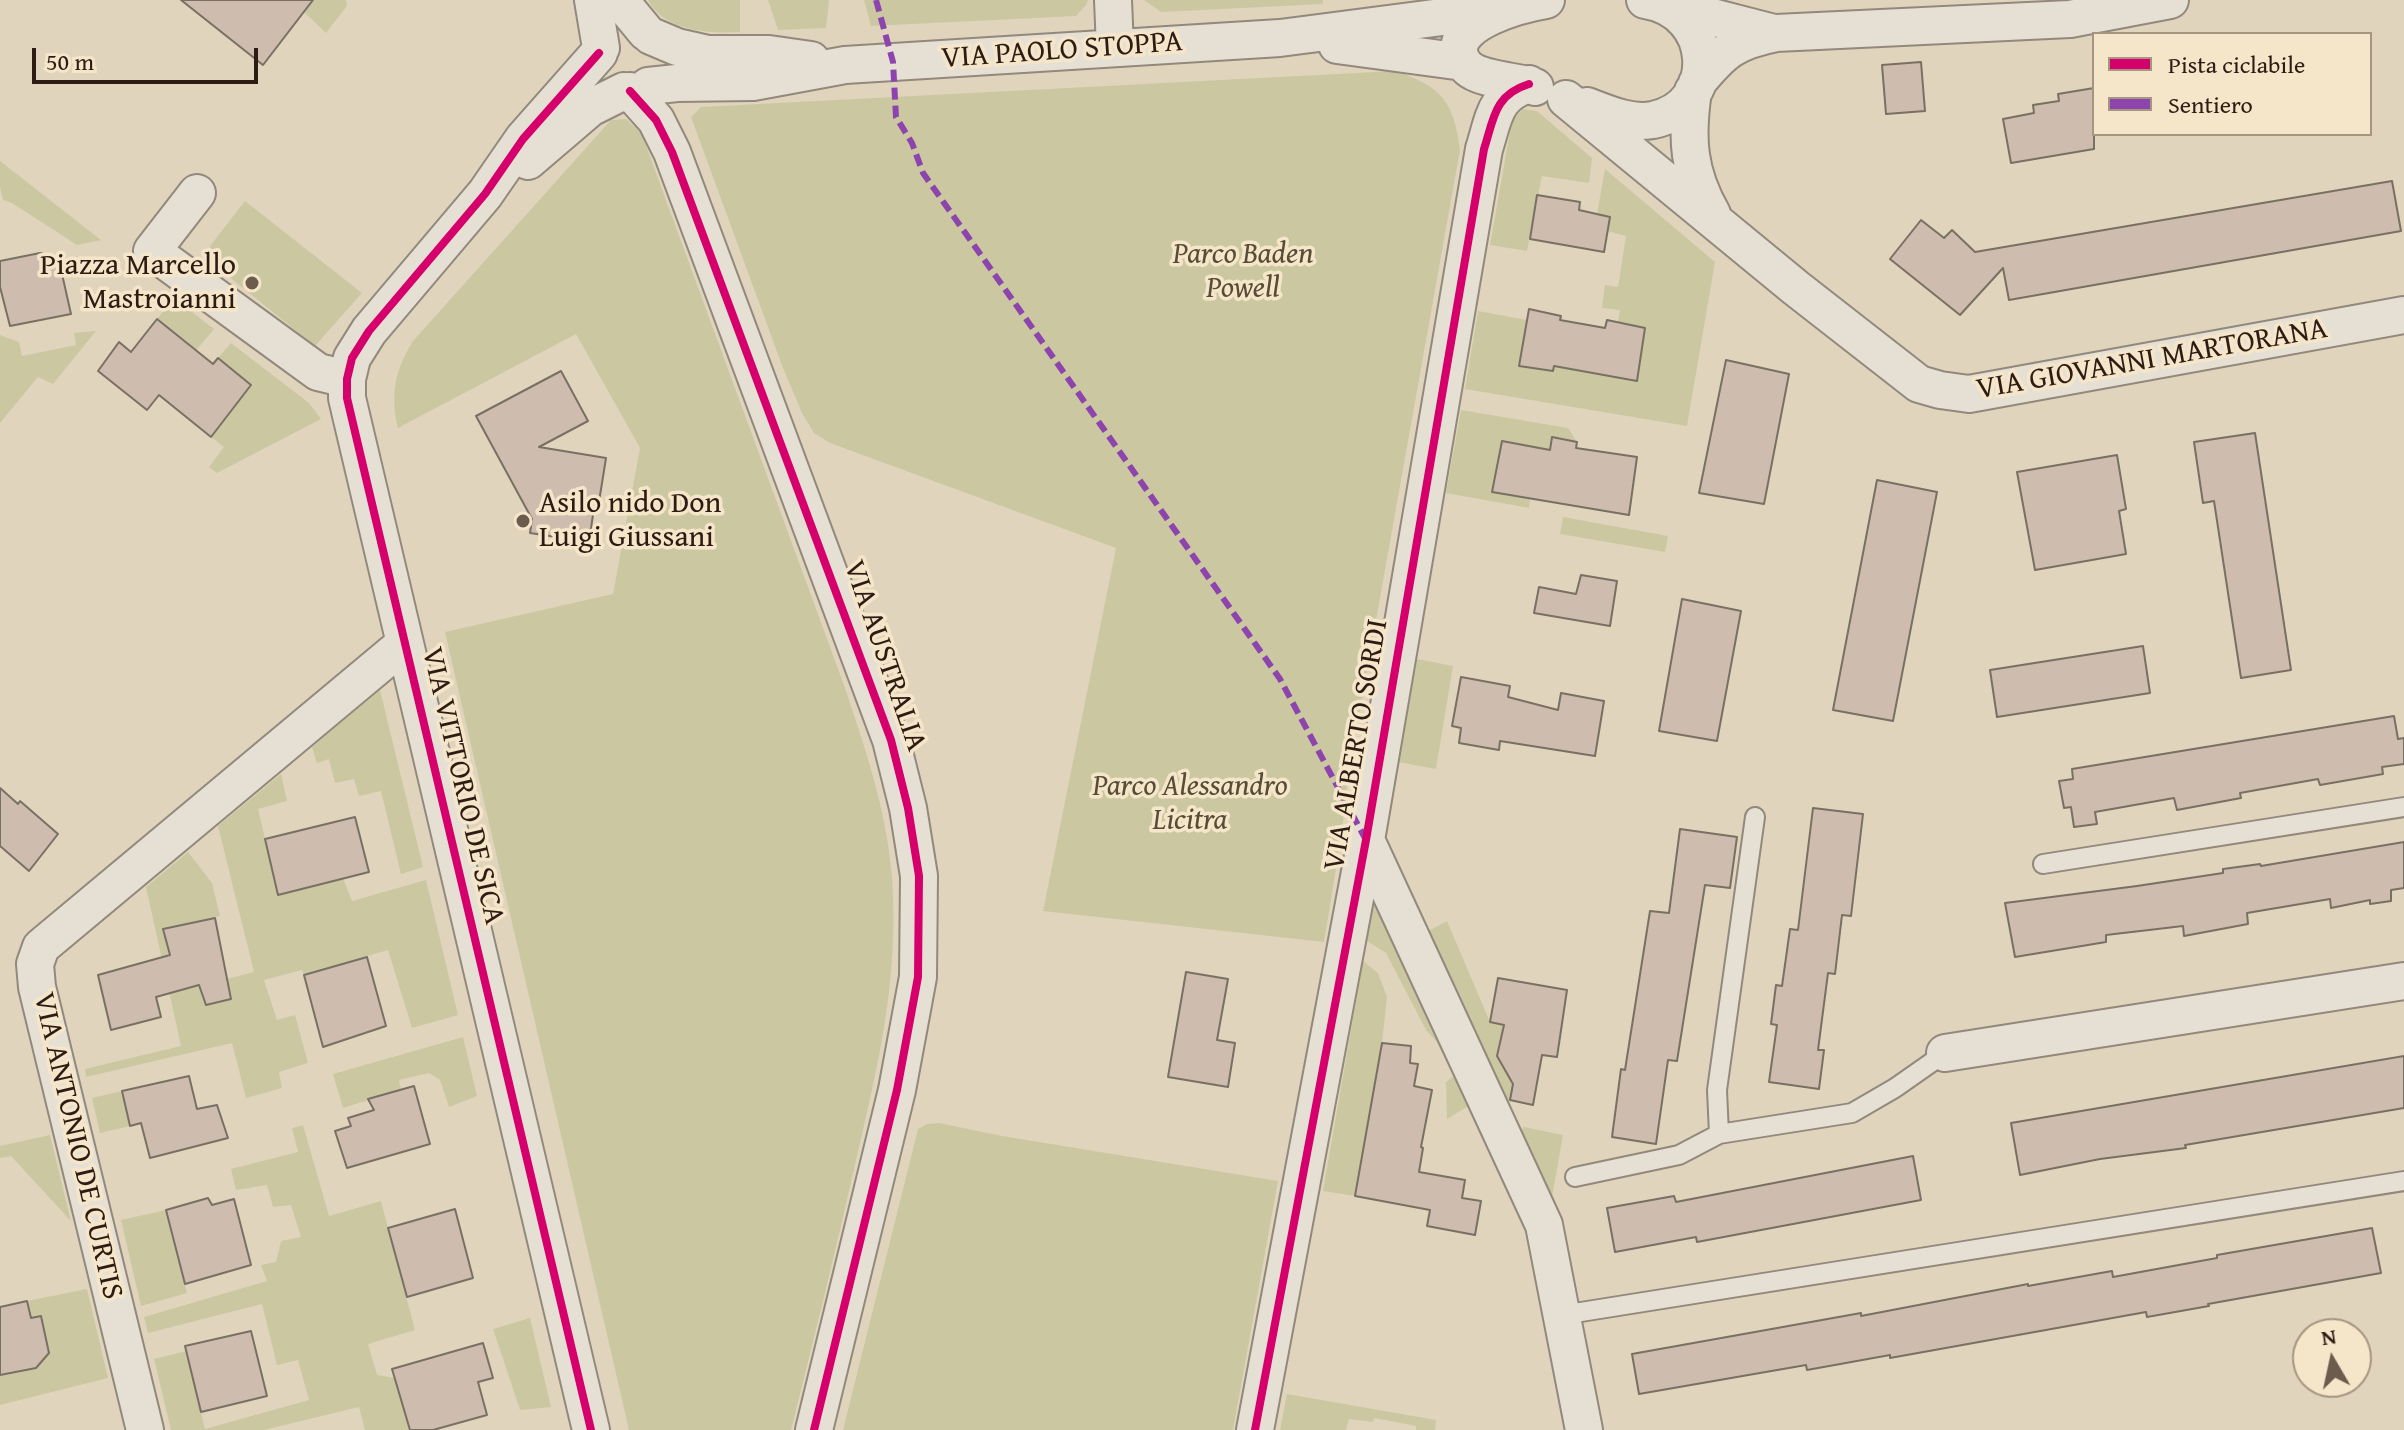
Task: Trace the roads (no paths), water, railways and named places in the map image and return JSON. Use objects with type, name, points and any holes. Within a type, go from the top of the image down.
[{"type":"street","points":[[593,0],[599,65],[604,77],[613,86],[646,70],[753,82],[845,65]]},
{"type":"street","points":[[624,0],[646,70]]},
{"type":"street","points":[[1113,0],[1115,48]]},
{"type":"street","points":[[1656,2],[1776,33],[2070,19],[2170,0]]},
{"type":"street","points":[[1464,63],[1459,50],[1465,32],[1535,2]]},
{"type":"street","name":"VIA PAOLO STOPPA","points":[[845,65],[1280,38],[1535,2]]},
{"type":"street","points":[[1656,2],[1685,20],[1699,41],[1702,58],[1689,117],[1689,141],[1699,192],[1717,222]]},
{"type":"street","points":[[485,194],[523,139],[607,39],[625,29],[646,70]]},
{"type":"street","name":"VIA PAOLO STOPPA","points":[[1280,38],[1464,63],[1478,73],[1529,84],[1619,119],[1653,120],[1675,109],[1712,64],[1732,47],[1750,38],[1776,33]]},
{"type":"street","points":[[485,194],[550,145],[590,108],[677,47],[708,54],[769,54],[845,65]]},
{"type":"street","name":"VIA ALBERTO SORDI","points":[[1464,63],[1476,99],[1484,149]]},
{"type":"street","name":"VIA AUSTRALIA","points":[[646,70],[656,120],[672,152],[891,740],[908,808],[919,876],[918,977],[897,1090],[814,1430]]},
{"type":"street","name":"VIA ALBERTO SORDI","points":[[1255,1430],[1366,840],[1484,149],[1497,108],[1506,95],[1529,84]]},
{"type":"street","name":"VIA GIOVANNI MARTORANA","points":[[1566,99],[1796,288],[1919,384],[1940,390],[1969,394],[2404,315]]},
{"type":"street","points":[[197,193],[152,251],[318,372],[347,379]]},
{"type":"street","name":"VIA VITTORIO DE SICA","points":[[485,194],[369,331],[352,358],[347,398],[591,1430]]},
{"type":"street","name":"VIA ANTONIO DE CURTIS","points":[[145,1430],[37,987],[35,964],[41,947],[404,644]]},
{"type":"street","points":[[1366,840],[1544,1225],[1584,1430]]},
{"type":"street","points":[[1945,1053],[2404,981]]},
{"type":"lane","points":[[2043,864],[2404,807]]},
{"type":"lane","points":[[1719,1134],[1717,1090],[1755,817]]},
{"type":"lane","points":[[1575,1177],[1679,1155],[1719,1134],[1852,1113],[1945,1053]]},
{"type":"lane","points":[[1562,1315],[2404,1181]]},
{"type":"place","name":"Piazza Marcello Mastroianni","points":[[252,283]]},
{"type":"place","name":"Asilo nido Don Luigi Giussani","points":[[523,521]]},
{"type":"park label","name":"Parco Baden Powell","points":[[1243,272]]},
{"type":"park label","name":"Parco Alessandro Licitra","points":[[1190,804]]}]
